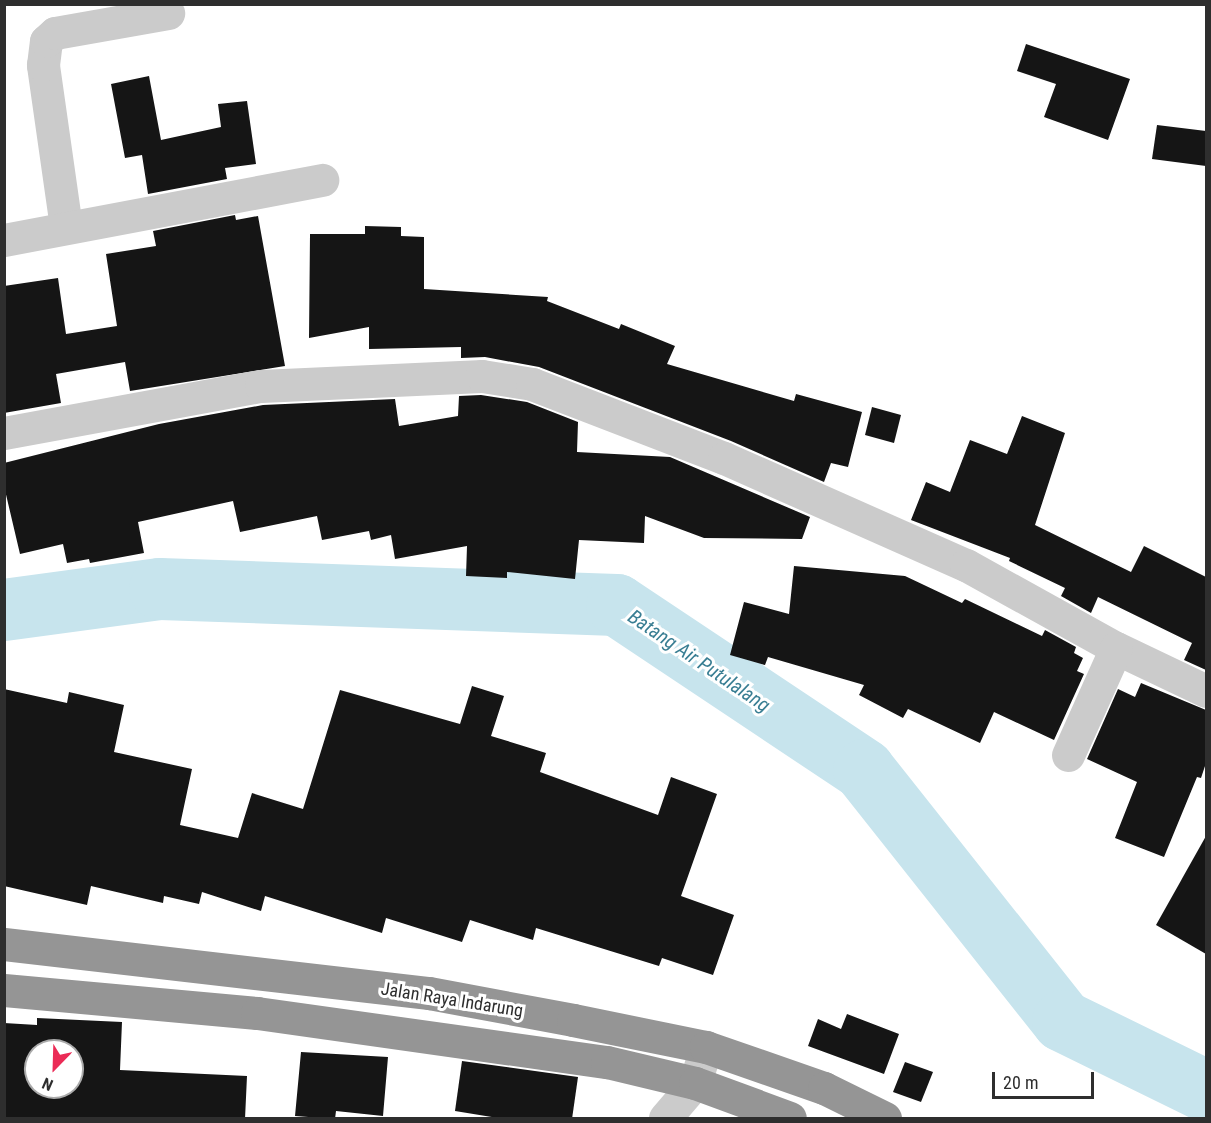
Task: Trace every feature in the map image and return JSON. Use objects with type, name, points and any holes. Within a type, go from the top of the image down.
[{"type":"highway","name":"Jalan Raya Indarung","points":[[4,944],[261,976],[429,993],[706,1047],[824,1088],[885,1119]]},
{"type":"highway","points":[[257,1013],[261,976]]},
{"type":"highway","name":"Jalan Raya Indarung","points":[[4,990],[257,1013],[607,1062],[695,1083],[790,1119]]},
{"type":"street","points":[[66,227],[43,65],[46,41],[55,33],[168,13]]},
{"type":"street","points":[[4,240],[322,180]]},
{"type":"street","points":[[4,433],[261,386],[482,376],[532,384],[724,458],[966,565],[1116,648],[1206,691]]},
{"type":"street","points":[[1068,755],[1116,648]]},
{"type":"street","points":[[665,1119],[695,1083],[706,1047]]},
{"type":"building","points":[[1026,44],[1130,79],[1108,140],[1044,117],[1056,84],[1017,71]]},
{"type":"building","points":[[149,76],[161,140],[221,127],[218,104],[247,101],[256,164],[225,168],[227,179],[148,194],[142,155],[125,158],[111,84]]},
{"type":"building","points":[[1157,125],[1206,131],[1206,166],[1152,159]]},
{"type":"building","points":[[235,215],[236,220],[258,216],[285,366],[130,391],[125,362],[56,374],[61,403],[4,413],[4,286],[58,278],[66,334],[117,326],[106,254],[156,246],[153,231]]},
{"type":"building","points":[[365,226],[401,227],[401,236],[424,237],[424,289],[548,297],[547,301],[619,329],[621,324],[675,346],[667,364],[794,401],[796,394],[862,412],[848,467],[831,463],[824,482],[731,441],[539,367],[485,357],[461,358],[461,347],[369,349],[369,327],[309,338],[310,234],[365,234]]},
{"type":"building","points":[[481,395],[527,402],[578,422],[577,452],[670,457],[810,517],[802,539],[704,538],[645,516],[644,543],[579,540],[575,579],[507,572],[507,578],[466,576],[467,546],[395,559],[391,535],[371,540],[369,531],[322,540],[317,516],[240,532],[233,501],[138,522],[144,553],[90,563],[89,559],[67,563],[63,544],[20,554],[4,486],[4,463],[159,424],[263,405],[395,399],[399,426],[458,416],[459,396]]},
{"type":"building","points":[[872,407],[901,415],[894,443],[865,435]]},
{"type":"building","points":[[1022,416],[1065,433],[1035,525],[1131,572],[1144,546],[1206,577],[1206,670],[1184,660],[1192,643],[1098,597],[1091,613],[1061,596],[1065,588],[1009,561],[1010,558],[911,520],[926,482],[950,492],[970,440],[1007,454]]},
{"type":"building","points":[[794,566],[905,576],[962,603],[965,599],[1042,636],[1045,630],[1076,647],[1074,653],[1083,658],[1077,671],[1084,674],[1054,740],[994,712],[980,743],[908,709],[903,718],[859,695],[864,685],[768,657],[765,665],[730,655],[744,602],[789,614]]},
{"type":"building","points":[[1141,683],[1206,710],[1206,763],[1201,778],[1197,777],[1164,857],[1115,838],[1137,782],[1087,759],[1118,689],[1135,697]]},
{"type":"building","points":[[472,686],[504,696],[491,736],[546,753],[540,772],[658,815],[671,777],[717,794],[681,896],[734,915],[713,975],[662,958],[659,966],[536,928],[533,940],[470,920],[462,942],[386,918],[382,933],[265,896],[261,911],[202,892],[199,904],[164,896],[163,903],[91,886],[87,905],[4,886],[4,689],[67,703],[69,692],[124,705],[114,752],[192,769],[180,825],[238,838],[252,793],[303,809],[340,690],[460,724]]},
{"type":"building","points":[[1206,836],[1206,954],[1156,925]]},
{"type":"building","points":[[847,1014],[899,1034],[884,1074],[808,1046],[818,1019],[841,1029]]},
{"type":"building","points":[[37,1018],[122,1022],[120,1070],[247,1076],[245,1119],[6,1119],[4,1023],[37,1025]]},
{"type":"building","points":[[301,1052],[388,1057],[383,1116],[336,1111],[335,1119],[295,1116]]},
{"type":"building","points":[[462,1061],[578,1077],[572,1119],[504,1119],[455,1111]]},
{"type":"building","points":[[905,1062],[933,1072],[921,1102],[893,1092]]},
{"type":"waterway","name":"Batang Air Putulalang","points":[[4,610],[160,589],[617,605],[864,770],[1063,1021],[1206,1091]]}]
